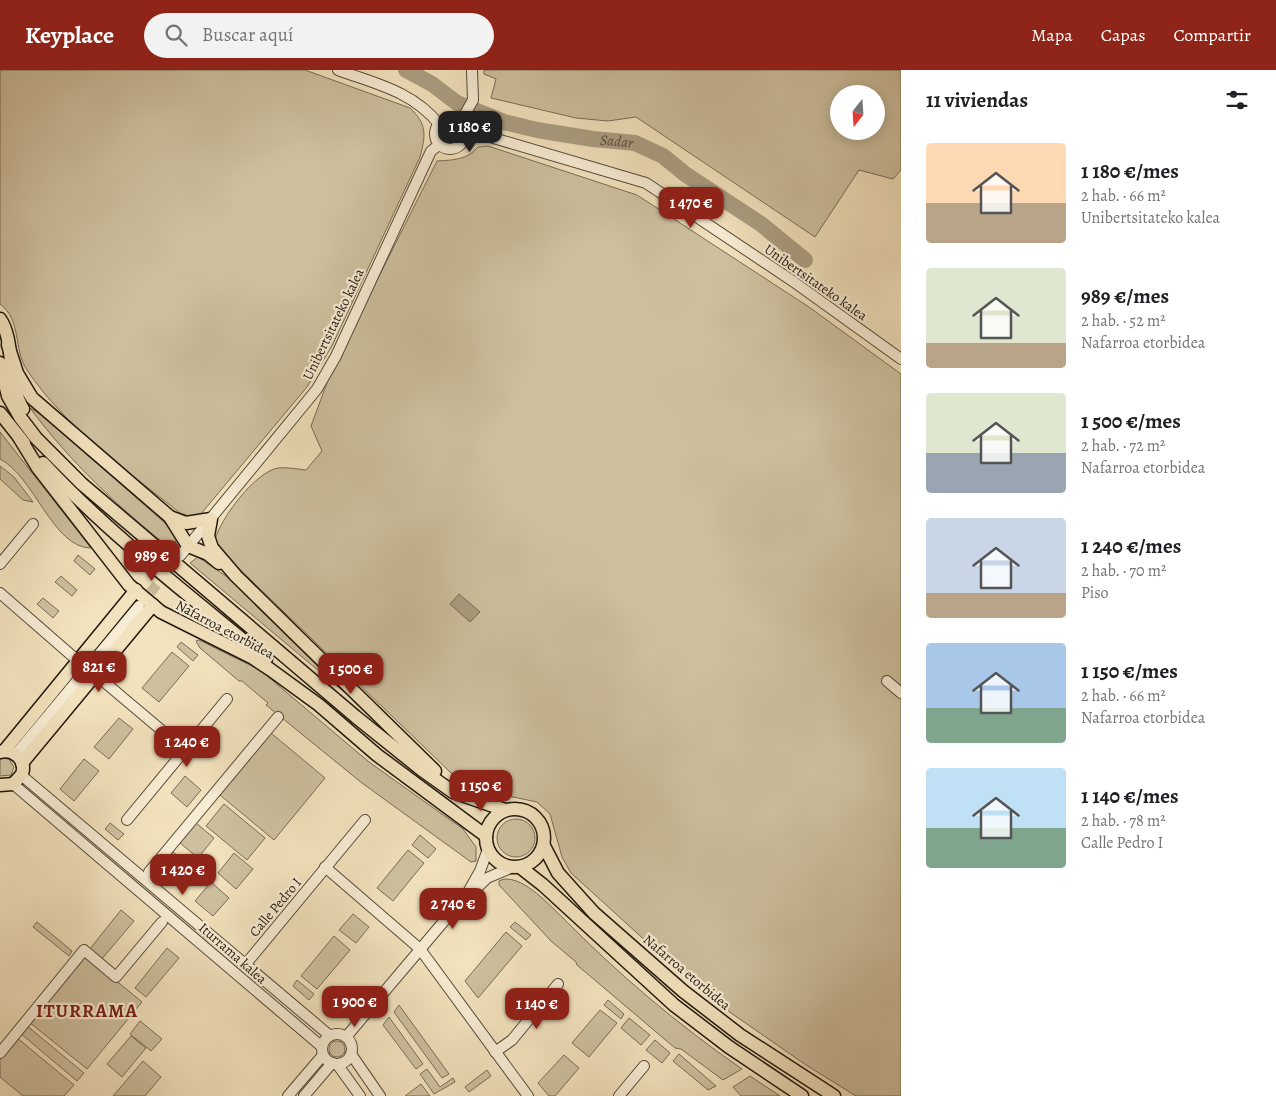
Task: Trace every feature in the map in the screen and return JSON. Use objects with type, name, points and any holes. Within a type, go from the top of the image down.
[{"type":"main road","name":"Nafarroa etorbidea","points":[[0,319],[7,335],[3,343],[12,380],[21,406],[33,426],[82,484],[356,717],[453,792],[505,810]]},
{"type":"main road","points":[[3,343],[17,373],[32,398],[170,517],[186,524],[212,519],[208,536],[212,548],[236,576],[435,771],[485,804]]},
{"type":"main road","name":"Nafarroa etorbidea","points":[[0,364],[8,396],[20,417],[36,438],[60,460]]},
{"type":"main road","name":"Nafarroa etorbidea","points":[[0,412],[38,468],[136,590],[161,612],[253,658],[313,700]]},
{"type":"main road","name":"Nafarroa etorbidea","points":[[19,438],[67,488],[189,596],[303,690],[377,755],[486,836]]},
{"type":"main road","points":[[170,517],[184,551],[208,554],[236,576]]},
{"type":"main road","points":[[11,766],[78,662],[136,590]]},
{"type":"main road","points":[[11,766],[96,675],[153,605]]},
{"type":"main road","points":[[517,867],[535,860],[544,846],[543,827],[538,820],[523,809],[505,810],[492,820],[486,836],[488,850],[498,862],[517,867],[543,885],[674,1005],[729,1047],[802,1096]]},
{"type":"main road","name":"Nafarroa etorbidea","points":[[544,846],[558,873],[594,912],[683,991],[740,1035],[834,1096]]},
{"type":"street","points":[[338,70],[405,94],[428,111],[439,124]]},
{"type":"street","points":[[464,124],[447,119],[439,124],[435,137],[439,145],[449,149],[458,147],[462,143],[464,124],[473,100],[472,70]]},
{"type":"street","name":"Unibertsitateko kalea","points":[[464,124],[490,137],[646,183],[794,282],[901,359]]},
{"type":"street","name":"Unibertsitateko kalea","points":[[184,551],[212,519],[316,388],[336,356],[431,151],[439,145]]},
{"type":"street","points":[[0,564],[33,524]]},
{"type":"street","points":[[0,593],[78,662]]},
{"type":"street","points":[[11,766],[139,606]]},
{"type":"street","points":[[96,675],[186,750]]},
{"type":"street","points":[[887,682],[901,693]]},
{"type":"street","points":[[127,820],[227,699]]},
{"type":"street","points":[[149,872],[278,717]]},
{"type":"street","name":"Iturrama kalea","points":[[11,766],[329,1035]]},
{"type":"street","name":"Iturrama kalea","points":[[11,766],[322,1051]]},
{"type":"street","name":"Calle Pedro I","points":[[245,965],[365,820]]},
{"type":"street","points":[[467,894],[480,871],[488,850]]},
{"type":"street","points":[[326,867],[420,949],[528,1096]]},
{"type":"street","points":[[346,1037],[467,894],[487,878],[517,867]]},
{"type":"street","points":[[0,1053],[84,950],[116,976],[162,922]]},
{"type":"street","points":[[495,1052],[512,1040],[558,984]]},
{"type":"street","points":[[288,1096],[322,1051],[329,1035],[339,1034],[346,1037],[351,1044],[351,1054],[380,1096]]},
{"type":"street","points":[[322,1051],[335,1064],[360,1096]]},
{"type":"street","points":[[304,1096],[335,1064],[345,1062],[351,1054]]},
{"type":"street","points":[[619,1096],[644,1066]]},
{"type":"shaded area","points":[[0,70],[305,70],[410,108],[420,119],[424,136],[420,157],[332,346],[307,387],[200,515],[189,516],[180,513],[98,447],[42,391],[23,362],[12,318],[0,304]]},
{"type":"shaded area","points":[[484,70],[901,70],[901,170],[893,179],[859,170],[815,237],[636,117],[608,121],[576,118],[491,98],[496,79],[484,74]]},
{"type":"shaded area","points":[[488,146],[637,195],[809,307],[901,374],[901,1096],[856,1096],[806,1065],[731,1013],[682,974],[571,873],[562,857],[550,814],[537,802],[489,792],[467,783],[451,773],[228,558],[215,540],[231,509],[259,478],[269,471],[278,468],[306,470],[322,451],[311,426],[331,372],[437,161],[464,157],[478,147]]},
{"type":"shaded area","points":[[30,408],[41,414],[165,523],[177,539],[171,549],[132,516],[79,466]]},
{"type":"shaded area","points":[[0,432],[91,548],[78,545],[66,536],[54,524],[23,480],[0,459]]},
{"type":"shaded area","points":[[0,466],[14,477],[33,502],[23,500],[0,479]]},
{"type":"shaded area","points":[[78,555],[95,569],[90,575],[74,561]]},
{"type":"shaded area","points":[[198,557],[236,583],[346,690],[344,692],[190,563]]},
{"type":"shaded area","points":[[61,576],[77,590],[72,596],[55,582]]},
{"type":"shaded area","points":[[459,594],[480,612],[470,622],[450,604]]},
{"type":"shaded area","points":[[43,598],[59,611],[53,618],[37,604]]},
{"type":"shaded area","points":[[199,640],[260,670],[369,762],[463,829],[476,847],[476,861],[471,862],[362,783],[266,705],[268,703],[242,681],[239,681],[200,648],[196,641]]},
{"type":"shaded area","points":[[181,642],[198,655],[193,661],[177,647]]},
{"type":"shaded area","points":[[172,652],[189,666],[159,702],[142,688]]},
{"type":"shaded area","points":[[119,718],[133,729],[109,759],[94,747]]},
{"type":"shaded area","points":[[271,733],[325,778],[274,840],[220,795]]},
{"type":"shaded area","points":[[0,759],[9,759],[14,767],[11,775],[0,776]]},
{"type":"shaded area","points":[[84,759],[99,771],[74,801],[60,789]]},
{"type":"shaded area","points":[[185,776],[201,790],[187,807],[171,793]]},
{"type":"shaded area","points":[[224,804],[265,838],[247,860],[206,826]]},
{"type":"shaded area","points":[[516,819],[530,824],[535,838],[530,852],[516,857],[502,852],[497,838],[502,824]]},
{"type":"shaded area","points":[[110,823],[124,834],[118,840],[105,829]]},
{"type":"shaded area","points":[[196,823],[214,838],[198,858],[179,842]]},
{"type":"shaded area","points":[[420,835],[436,849],[428,858],[412,845]]},
{"type":"shaded area","points":[[408,850],[424,863],[393,901],[377,888]]},
{"type":"shaded area","points":[[172,851],[190,867],[174,886],[156,870]]},
{"type":"shaded area","points":[[234,853],[253,869],[236,889],[218,873]]},
{"type":"shaded area","points":[[504,879],[520,883],[536,893],[649,998],[742,1069],[723,1080],[681,1049],[675,1048],[551,941],[499,885],[499,881]]},
{"type":"shaded area","points":[[211,882],[229,898],[213,916],[195,901]]},
{"type":"shaded area","points":[[121,910],[134,921],[101,960],[89,950]]},
{"type":"shaded area","points":[[353,914],[369,927],[356,943],[339,930]]},
{"type":"shaded area","points":[[37,922],[72,951],[69,956],[33,927]]},
{"type":"shaded area","points":[[515,922],[531,935],[526,940],[510,927]]},
{"type":"shaded area","points":[[506,932],[522,946],[478,998],[465,981]]},
{"type":"shaded area","points":[[334,936],[350,950],[317,989],[301,976]]},
{"type":"shaded area","points":[[167,948],[179,958],[146,997],[135,988]]},
{"type":"shaded area","points":[[85,955],[142,1002],[87,1069],[29,1022]]},
{"type":"shaded area","points":[[297,980],[314,994],[309,1000],[293,986]]},
{"type":"shaded area","points":[[608,1000],[624,1014],[621,1019],[604,1005]]},
{"type":"shaded area","points":[[399,1005],[449,1074],[442,1078],[394,1012]]},
{"type":"shaded area","points":[[600,1010],[617,1023],[589,1057],[572,1043]]},
{"type":"shaded area","points":[[389,1017],[423,1064],[416,1069],[383,1025]]},
{"type":"shaded area","points":[[629,1018],[650,1035],[641,1045],[621,1028]]},
{"type":"shaded area","points":[[140,1021],[162,1039],[151,1051],[130,1034]]},
{"type":"shaded area","points":[[26,1025],[84,1073],[77,1081],[20,1033]]},
{"type":"shaded area","points":[[131,1036],[146,1048],[122,1077],[107,1064]]},
{"type":"shaded area","points":[[16,1037],[74,1085],[64,1096],[23,1096],[0,1077],[0,1057]]},
{"type":"shaded area","points":[[655,1040],[670,1053],[662,1063],[646,1050]]},
{"type":"shaded area","points":[[337,1041],[345,1049],[337,1057],[329,1049]]},
{"type":"shaded area","points":[[679,1054],[716,1086],[708,1090],[673,1061]]},
{"type":"shaded area","points":[[564,1055],[579,1068],[555,1096],[549,1096],[538,1083]]},
{"type":"shaded area","points":[[143,1061],[161,1077],[145,1096],[113,1096]]},
{"type":"shaded area","points":[[427,1069],[440,1087],[453,1078],[455,1082],[434,1094],[420,1074]]},
{"type":"shaded area","points":[[487,1070],[491,1076],[469,1092],[465,1087]]},
{"type":"shaded area","points":[[750,1076],[780,1096],[741,1096],[733,1087]]},
{"type":"shaded area","points":[[421,1084],[430,1096],[405,1096]]},
{"type":"waterway","name":"Sadar","points":[[406,70],[432,84],[457,103],[504,122],[537,130],[593,139],[635,143],[663,156],[685,174],[761,224],[805,260]]},
{"type":"tunnel","points":[[141,604],[179,557]]},
{"type":"district","name":"ITURRAMA","points":[[87,1010]]}]
